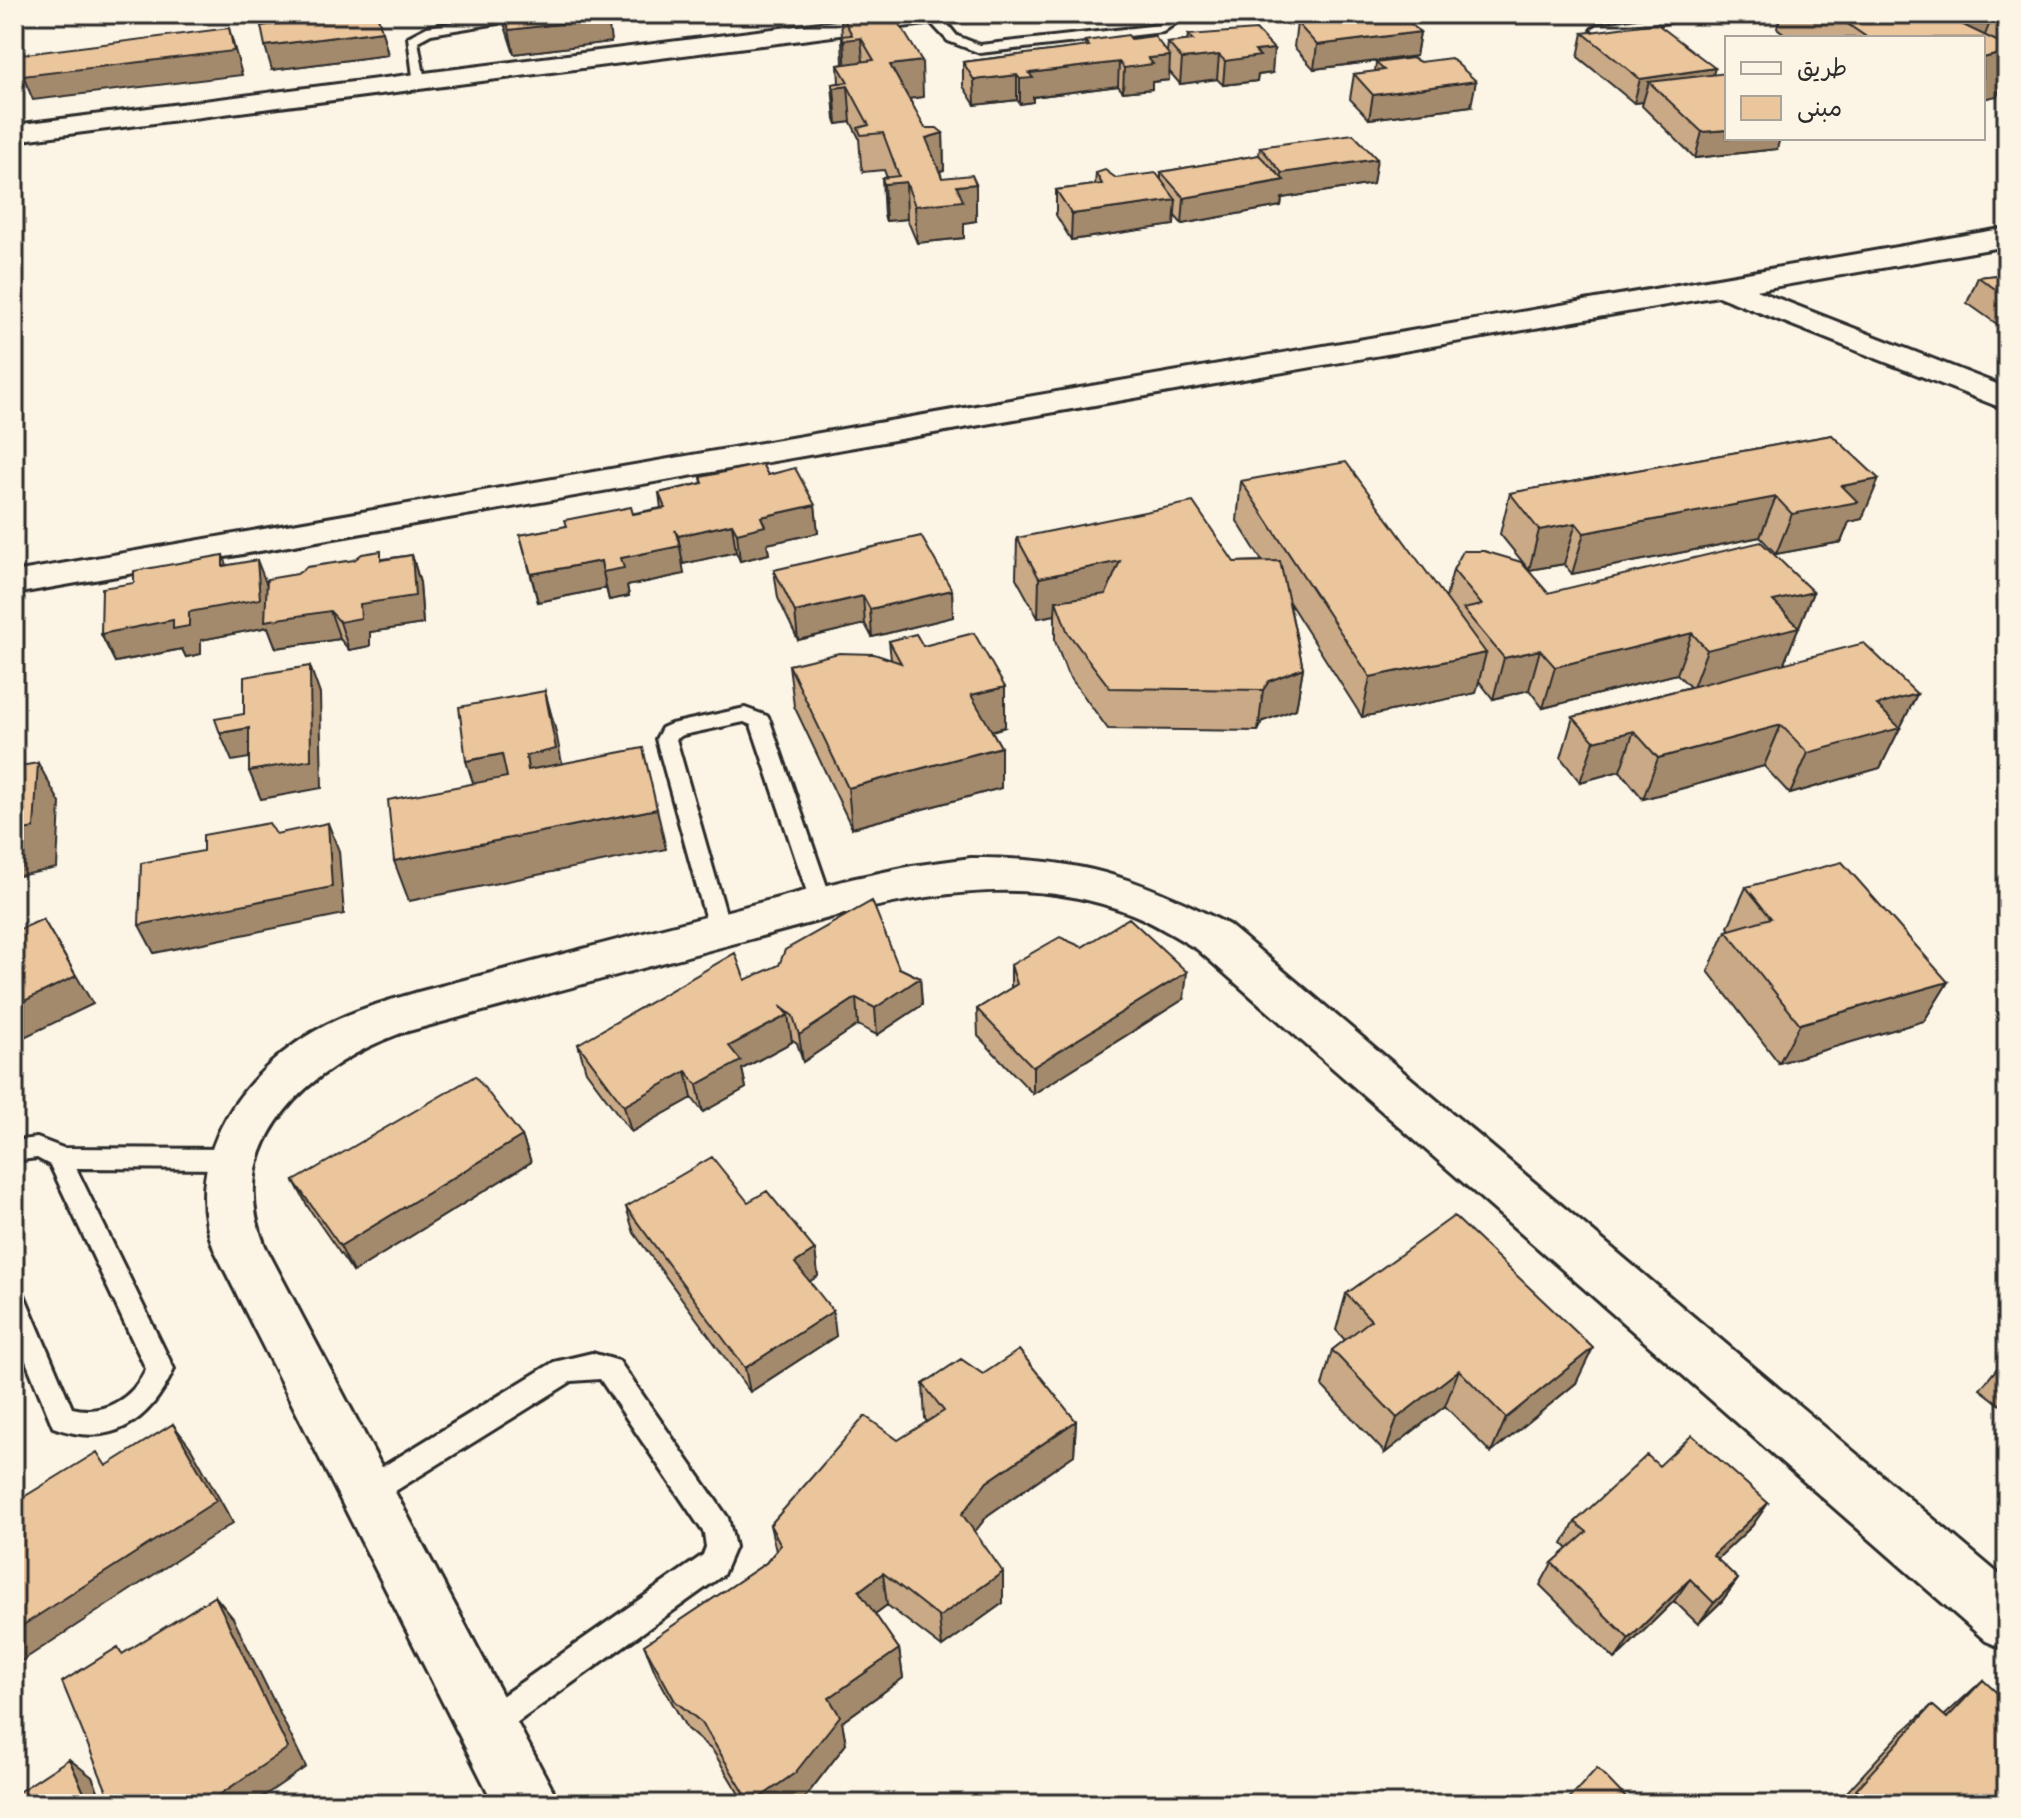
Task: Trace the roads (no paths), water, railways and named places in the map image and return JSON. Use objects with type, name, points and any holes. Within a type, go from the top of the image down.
[{"type":"street","points":[[14,133],[942,15]]},
{"type":"street","points":[[14,583],[2007,237]]},
{"type":"street","points":[[1722,287],[2007,400]]},
{"type":"street","points":[[528,1804],[243,1256],[230,1225],[227,1193],[233,1159],[243,1135],[276,1090],[303,1064],[333,1043],[367,1027],[418,1010],[822,904],[946,875],[1028,873],[1108,887],[1180,917],[1243,960],[2007,1620]]},
{"type":"lane","points":[[942,15],[947,37],[960,45],[980,49],[1163,28],[1173,23],[1178,17],[1176,14]]},
{"type":"lane","points":[[1598,29],[1693,14]]},
{"type":"lane","points":[[419,81],[412,40],[427,31],[494,20]]},
{"type":"lane","points":[[720,931],[666,739],[669,733],[678,729],[745,715],[760,721],[822,904]]},
{"type":"lane","points":[[14,1151],[29,1147],[46,1149],[59,1158],[160,1369],[155,1384],[143,1399],[112,1420],[86,1424],[63,1418],[14,1300]]},
{"type":"lane","points":[[59,1158],[233,1159]]},
{"type":"lane","points":[[366,1493],[564,1371],[588,1365],[599,1366],[609,1370],[718,1528],[721,1547],[713,1565],[487,1725]]}]
